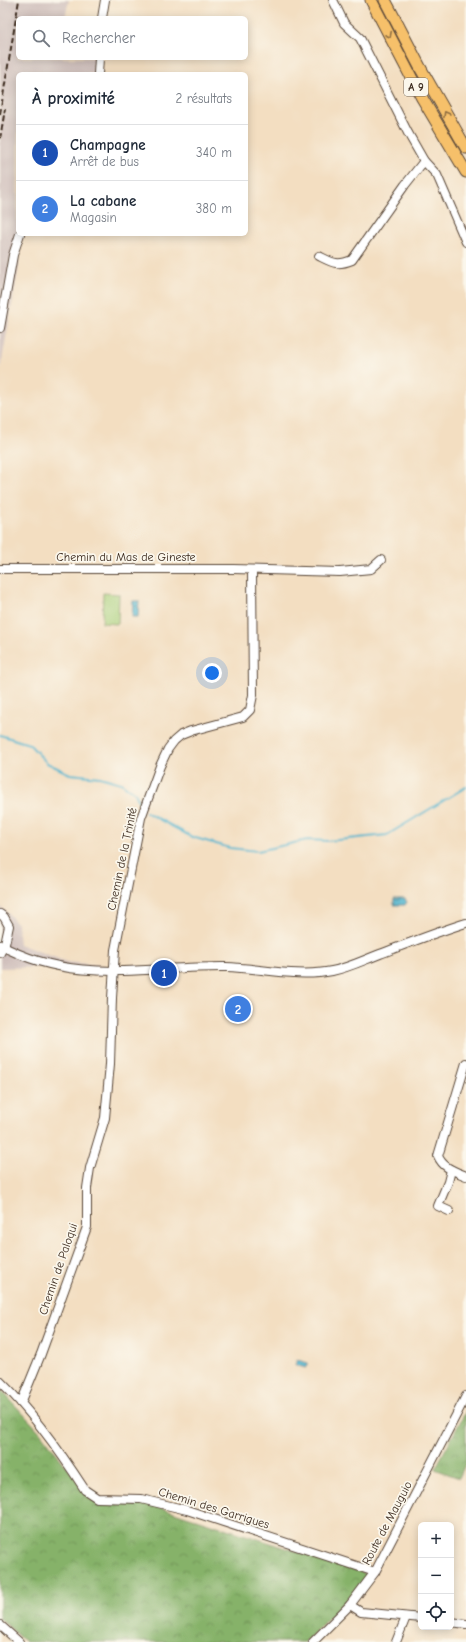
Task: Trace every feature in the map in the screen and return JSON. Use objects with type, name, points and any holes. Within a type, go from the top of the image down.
[{"type":"highway","name":"A 9","points":[[371,0],[422,98],[466,172]]},
{"type":"highway","name":"A 9","points":[[385,0],[421,69],[466,148]]},
{"type":"street","points":[[102,16],[105,0]]},
{"type":"street","points":[[333,0],[344,23],[360,38],[408,133],[424,161],[437,175],[466,242]]},
{"type":"street","points":[[98,72],[99,60]]},
{"type":"street","points":[[319,256],[341,265],[352,260],[405,185],[424,161]]},
{"type":"street","points":[[0,328],[13,255],[19,236]]},
{"type":"street","name":"Chemin du Mas de Gineste","points":[[0,569],[233,569],[340,572],[371,569],[381,560]]},
{"type":"street","name":"Chemin de la Trinité","points":[[113,971],[115,950],[141,818],[160,766],[168,749],[174,740],[181,734],[191,730],[243,717],[250,710],[253,695],[252,570]]},
{"type":"street","points":[[0,914],[4,917],[9,926],[1,948],[50,965],[75,970],[113,971],[214,967],[323,973],[342,968],[466,923]]},
{"type":"street","name":"Chemin de Paloqui","points":[[21,1403],[41,1354],[87,1227],[87,1188],[90,1168],[105,1118],[110,1064],[113,971]]},
{"type":"street","points":[[466,1063],[438,1156],[441,1164],[466,1176]]},
{"type":"street","points":[[449,1211],[438,1206],[448,1182],[451,1170]]},
{"type":"street","name":"Chemin des Garrigues","points":[[0,1381],[21,1403],[49,1437],[85,1490],[94,1496],[104,1498],[141,1499],[172,1506],[375,1572]]},
{"type":"street","name":"Route de Mauguio","points":[[313,1642],[350,1605],[375,1572],[465,1399]]},
{"type":"street","points":[[350,1605],[361,1612],[418,1618]]},
{"type":"street","points":[[396,1642],[406,1617]]},
{"type":"street","points":[[454,1622],[466,1624]]},
{"type":"street","points":[[0,1625],[20,1642]]},
{"type":"shaded area","points":[[0,0],[69,0],[65,16],[16,16],[16,60],[97,60],[96,72],[16,72],[16,236],[19,266],[0,371]]},
{"type":"shaded area","points":[[0,907],[7,912],[17,924],[19,944],[67,962],[110,966],[0,968]]},
{"type":"green space","points":[[103,593],[119,594],[118,624],[102,623]]},
{"type":"green space","points":[[0,1389],[40,1432],[92,1500],[99,1502],[146,1503],[370,1575],[305,1642],[26,1642],[0,1619]]},
{"type":"green space","points":[[466,1411],[466,1462],[459,1478],[435,1469]]},
{"type":"water","points":[[133,601],[139,601],[138,617],[132,617]]},
{"type":"water","points":[[394,899],[405,899],[407,902],[405,905],[394,905]]},
{"type":"water","points":[[297,1360],[308,1363],[308,1366],[306,1368],[295,1365]]},
{"type":"waterway","points":[[0,735],[29,744],[47,763],[70,774],[100,777],[121,783],[135,793],[142,808]]},
{"type":"waterway","points":[[146,812],[192,837],[230,848],[258,851],[307,840],[328,841],[387,835],[466,787]]},
{"type":"railway","points":[[16,16],[19,0]]},
{"type":"railway","points":[[0,114],[16,18]]},
{"type":"railway","points":[[0,139],[5,109]]},
{"type":"place","name":"Champagne","points":[[164,973]]},
{"type":"place","name":"La cabane","points":[[238,1009]]}]
